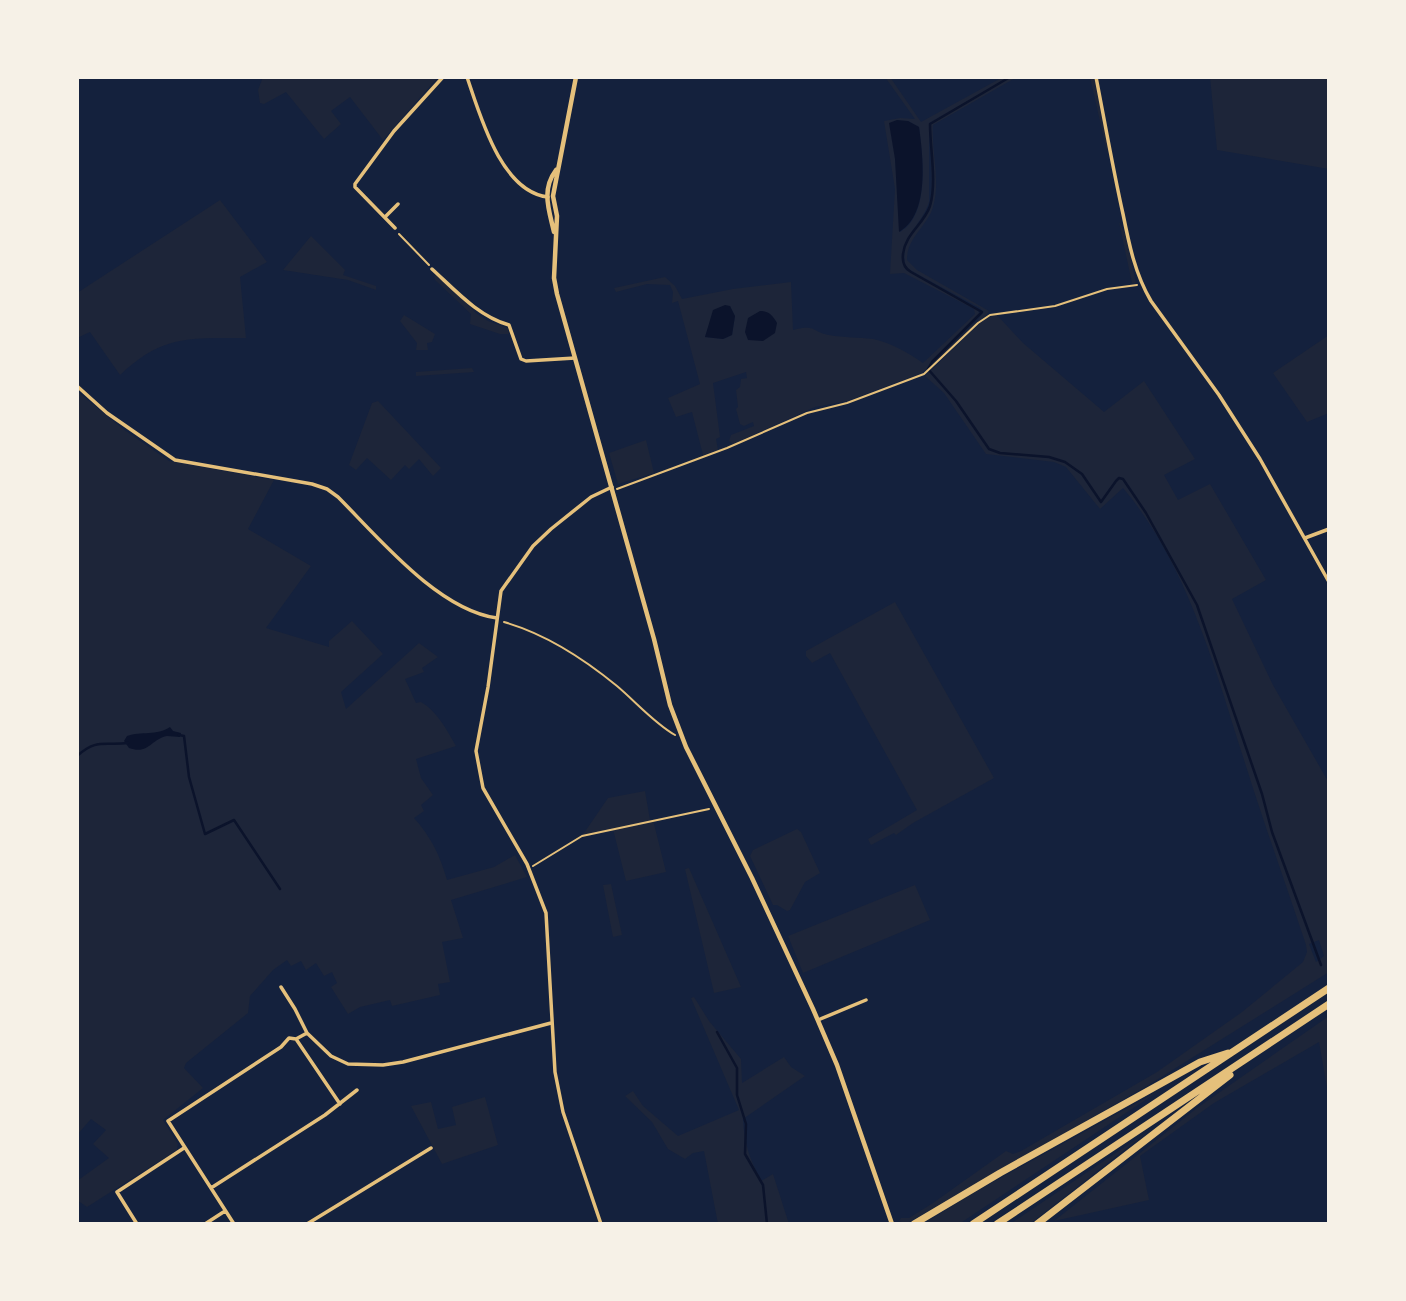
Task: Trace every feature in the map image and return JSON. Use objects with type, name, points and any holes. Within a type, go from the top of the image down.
[{"type":"highway","points":[[973,1224],[1329,988]]},
{"type":"highway","points":[[997,1224],[1329,1004]]},
{"type":"highway","points":[[915,1224],[1000,1173],[1200,1062],[1238,1049]]},
{"type":"highway","points":[[1037,1224],[1223,1082],[1243,1062]]},
{"type":"street","points":[[395,228],[355,184],[394,131],[443,77]]},
{"type":"street","points":[[467,77],[485,131],[500,158],[518,182],[533,194],[553,196]]},
{"type":"street","points":[[576,77],[553,196],[557,216],[554,278],[557,294],[670,705],[682,736],[818,1020],[837,1065],[891,1224]]},
{"type":"street","points":[[1096,77],[1124,218],[1141,285],[1219,395],[1329,582]]},
{"type":"street","points":[[555,236],[546,197],[551,176],[556,170]]},
{"type":"street","points":[[385,217],[398,204]]},
{"type":"street","points":[[432,269],[482,313],[509,325],[521,359],[576,358]]},
{"type":"street","points":[[77,386],[107,413],[175,460],[290,479],[327,489],[433,588],[467,610],[497,618]]},
{"type":"street","points":[[601,1224],[563,1112],[555,1072],[546,913],[529,869],[483,788],[478,768],[477,737],[488,687],[502,591],[533,546],[591,497],[612,489]]},
{"type":"street","points":[[1305,538],[1329,529]]},
{"type":"street","points":[[281,987],[307,1033],[323,1050],[348,1064],[383,1065],[429,1056],[551,1023]]},
{"type":"street","points":[[818,1020],[866,1000]]},
{"type":"street","points":[[234,1224],[168,1121],[281,1047],[289,1038],[296,1039],[307,1033]]},
{"type":"street","points":[[296,1039],[340,1104]]},
{"type":"street","points":[[211,1188],[340,1104],[357,1090]]},
{"type":"street","points":[[137,1224],[117,1192],[184,1148]]},
{"type":"street","points":[[307,1224],[431,1148]]},
{"type":"street","points":[[205,1224],[225,1211]]},
{"type":"path","points":[[395,228],[432,269]]},
{"type":"path","points":[[612,489],[727,449],[807,412],[847,403],[924,374],[990,314],[1055,306],[1107,289],[1141,285]]},
{"type":"path","points":[[497,618],[531,630],[569,651],[618,687],[673,735],[682,736]]},
{"type":"path","points":[[529,869],[582,836],[716,807]]},
{"type":"shaded area","points":[[263,77],[438,77],[383,140],[350,97],[331,111],[341,124],[324,139],[286,92],[264,104],[260,103],[258,90]]},
{"type":"shaded area","points":[[885,77],[890,77],[921,122],[1003,77],[1017,77],[933,125],[935,197],[930,214],[910,245],[907,260],[917,270],[989,311],[988,313],[931,367],[983,312],[906,268],[904,257],[908,240],[929,210],[932,201],[931,122],[989,89],[929,123],[929,202],[910,234],[903,251],[906,270],[977,309],[980,315],[922,373],[847,401],[815,407],[733,444],[729,441],[731,435],[754,426],[753,422],[744,426],[740,424],[736,409],[736,390],[740,387],[741,379],[747,378],[746,372],[713,383],[720,437],[716,439],[718,450],[703,455],[692,412],[676,417],[668,398],[700,384],[678,301],[672,303],[673,292],[670,285],[647,284],[616,292],[614,288],[665,277],[675,286],[682,299],[791,282],[793,330],[810,328],[823,334],[880,341],[923,363],[975,314],[974,309],[904,273],[890,274],[895,189],[884,121],[915,119]],"holes":[[[908,121],[919,127],[922,184],[916,212],[910,224],[900,232],[895,155]],[[730,306],[735,316],[732,335],[723,339],[705,337],[708,328]]]},
{"type":"shaded area","points":[[1090,77],[1094,77],[1107,152]]},
{"type":"shaded area","points":[[1210,77],[1329,77],[1329,169],[1217,150]]},
{"type":"shaded area","points":[[897,120],[908,121],[919,127],[923,168],[916,212],[909,224],[899,232],[895,159],[889,123]]},
{"type":"shaded area","points":[[220,200],[267,262],[240,277],[246,338],[193,339],[164,345],[150,352],[120,375],[90,332],[77,338],[77,293]]},
{"type":"shaded area","points":[[1119,222],[1125,233],[1136,283],[1132,283]]},
{"type":"shaded area","points":[[311,236],[345,270],[343,275],[376,286],[376,290],[348,280],[283,270]]},
{"type":"shaded area","points":[[437,274],[476,313],[488,321],[508,328],[509,334],[500,334],[470,324],[471,314],[435,280],[434,276]]},
{"type":"shaded area","points":[[725,305],[730,306],[735,316],[732,335],[723,339],[705,337],[713,310]]},
{"type":"shaded area","points":[[760,311],[774,318],[777,323],[775,333],[763,341],[748,340],[745,332],[748,318]]},
{"type":"shaded area","points":[[996,314],[1023,343],[1104,412],[1144,381],[1195,459],[1164,475],[1178,500],[1210,484],[1266,580],[1232,599],[1273,685],[1329,783],[1329,972],[1147,1086],[906,1224],[899,1221],[901,1218],[909,1218],[933,1203],[1006,1151],[1013,1154],[1021,1151],[1157,1072],[1242,1012],[1303,962],[1307,952],[1197,619],[1165,550],[1146,518],[1123,488],[1100,509],[1066,467],[1054,462],[986,454],[944,393],[925,376],[985,318]],"holes":[[[1319,940],[1324,956],[1316,962],[1309,944]]]},
{"type":"shaded area","points":[[404,315],[435,334],[432,342],[427,343],[428,350],[416,350],[417,343],[400,321]]},
{"type":"shaded area","points":[[1329,335],[1329,413],[1307,422],[1273,373]]},
{"type":"shaded area","points":[[472,368],[474,372],[416,376],[416,372]]},
{"type":"shaded area","points":[[77,391],[123,429],[169,461],[274,480],[248,529],[311,566],[266,628],[329,647],[329,641],[352,621],[383,654],[341,692],[346,709],[419,643],[438,657],[422,668],[424,672],[405,679],[416,703],[421,702],[432,710],[456,746],[416,759],[421,778],[433,795],[421,805],[424,811],[414,818],[434,847],[447,880],[494,867],[515,855],[527,877],[451,900],[463,938],[442,942],[450,982],[438,984],[440,995],[392,1006],[390,1000],[360,1007],[348,1014],[331,987],[337,983],[332,972],[324,976],[316,963],[306,970],[301,961],[291,966],[287,960],[273,970],[250,996],[248,1013],[186,1063],[184,1068],[203,1088],[163,1120],[178,1144],[177,1150],[87,1207],[77,1200],[77,1181],[109,1158],[93,1144],[106,1130],[91,1119],[77,1135]]},
{"type":"shaded area","points":[[378,401],[441,468],[433,476],[419,459],[409,469],[405,465],[391,480],[367,458],[356,470],[349,465],[372,403]]},
{"type":"shaded area","points":[[646,440],[654,473],[618,484],[609,453]]},
{"type":"shaded area","points":[[895,602],[994,778],[896,835],[894,833],[871,845],[868,839],[917,810],[830,653],[812,663],[806,656],[806,651]]},
{"type":"shaded area","points":[[170,727],[181,733],[180,737],[167,736],[141,750],[129,748],[124,741],[127,736],[160,732]]},
{"type":"shaded area","points":[[645,791],[650,820],[653,820],[666,872],[626,881],[613,829],[582,836],[608,798]]},
{"type":"shaded area","points":[[797,829],[801,832],[820,873],[805,882],[787,911],[773,905],[750,856],[753,850]]},
{"type":"shaded area","points":[[689,868],[741,987],[714,993],[685,869]]},
{"type":"shaded area","points":[[611,884],[622,935],[613,937],[603,885]]},
{"type":"shaded area","points":[[915,885],[930,920],[803,973],[788,936]]},
{"type":"shaded area","points":[[694,997],[709,1021],[741,1059],[742,1083],[784,1057],[791,1067],[805,1076],[743,1119],[746,1144],[754,1166],[761,1181],[773,1174],[789,1224],[718,1224],[704,1151],[693,1153],[685,1159],[668,1149],[652,1122],[625,1096],[633,1091],[643,1106],[678,1136],[739,1110],[691,998]]},
{"type":"shaded area","points":[[1329,1016],[1329,1099],[1319,1042],[1214,1103],[1140,1156],[1149,1200],[1054,1221],[1197,1108]]},
{"type":"shaded area","points":[[1162,1089],[959,1224],[923,1224],[975,1192]]},
{"type":"shaded area","points":[[485,1097],[498,1145],[442,1164],[411,1106],[431,1102],[438,1129],[456,1125],[452,1107]]},
{"type":"shaded area","points":[[1150,1130],[1030,1224],[1010,1224]]},
{"type":"waterway","points":[[1010,77],[930,124],[932,197],[927,212],[904,247],[903,262],[911,272],[982,312],[928,369],[956,401],[989,449],[1000,453],[1049,457],[1065,462],[1082,474],[1101,502],[1116,481],[1123,479],[1146,513],[1197,605],[1262,794],[1272,832],[1321,965]]},
{"type":"waterway","points":[[179,735],[184,736],[189,777],[205,834],[234,820],[280,889]]},
{"type":"waterway","points":[[77,756],[96,745],[128,743]]},
{"type":"waterway","points":[[717,1032],[737,1068],[737,1095],[746,1124],[745,1154],[763,1185],[767,1224]]}]
